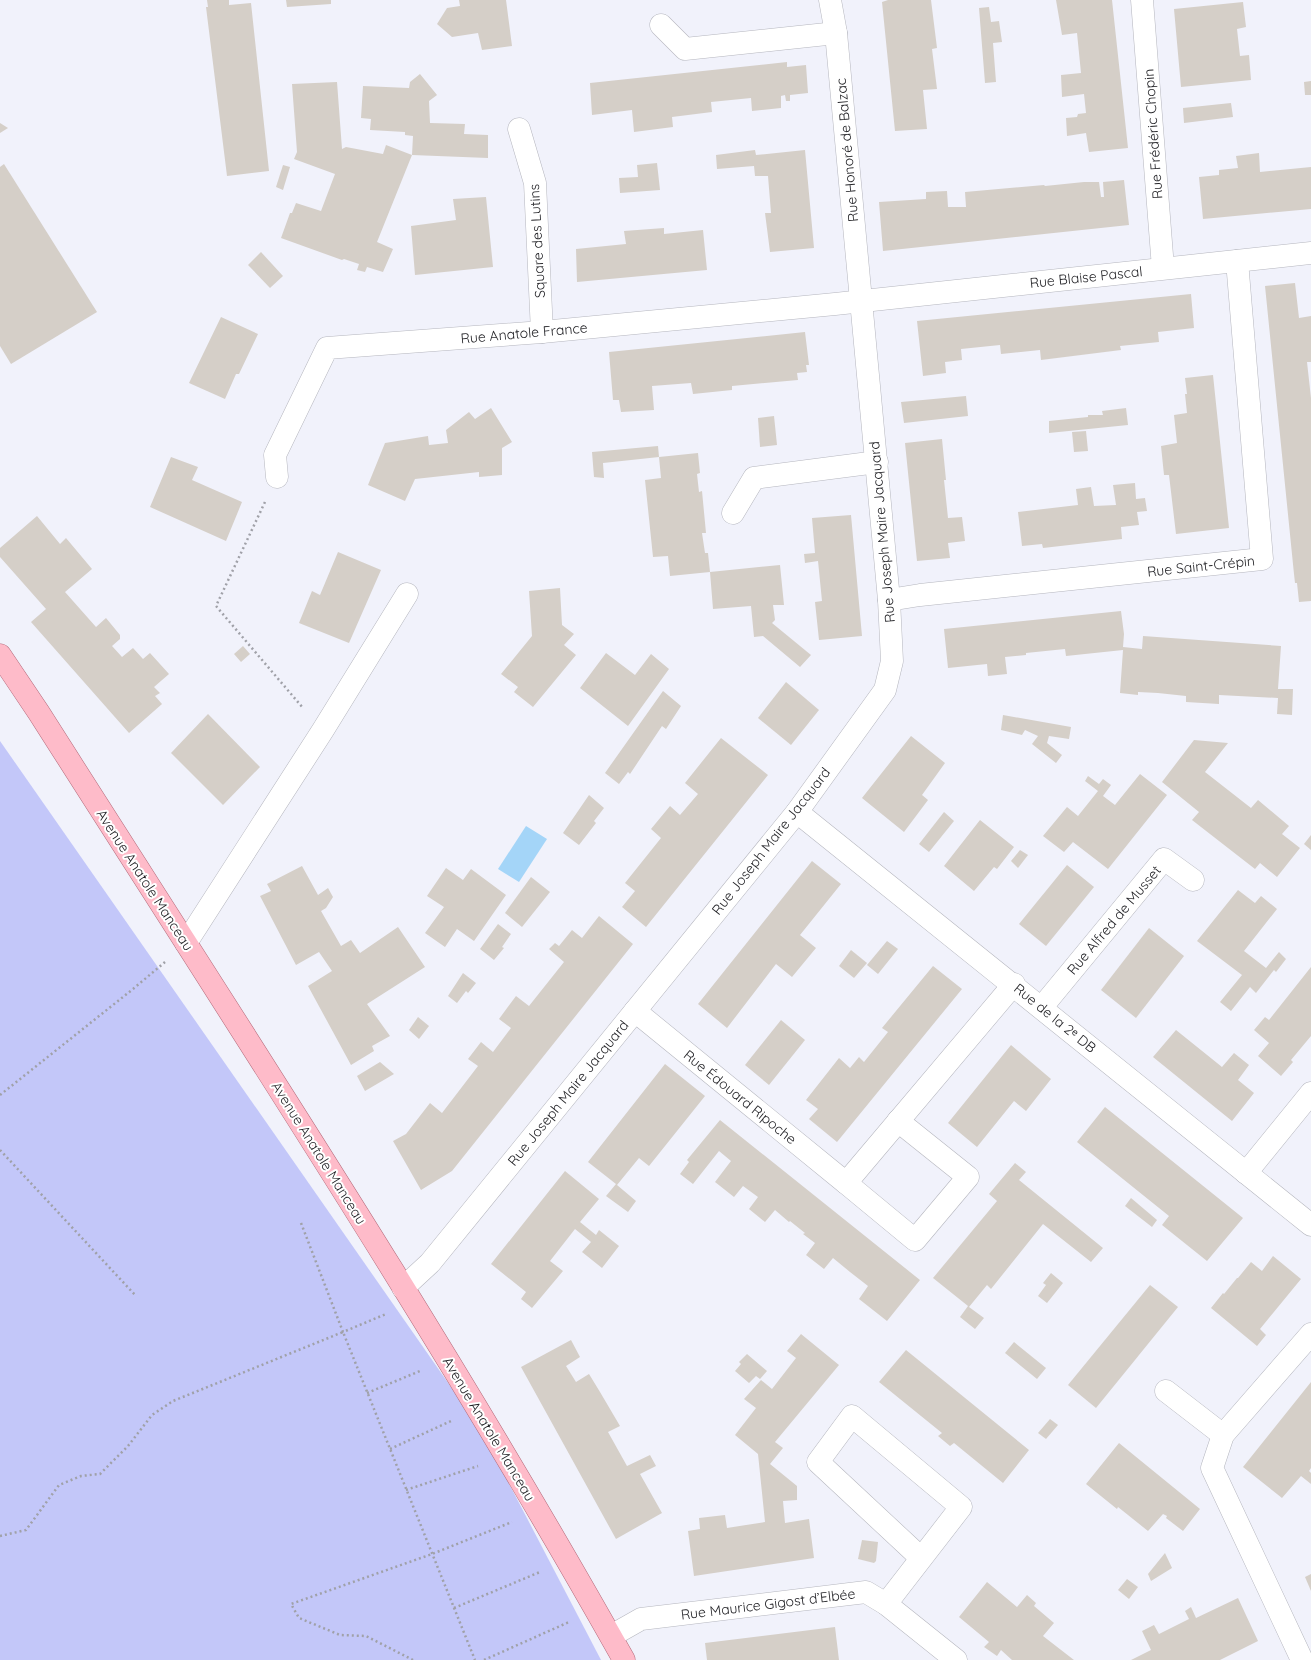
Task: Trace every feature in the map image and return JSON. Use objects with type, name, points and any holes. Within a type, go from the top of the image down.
[{"type":"main road","name":"Avenue Anatole Manceau","points":[[0,655],[344,1191],[449,1360],[624,1660]]},
{"type":"street","name":"Rue Honoré de Balzac","points":[[830,0],[836,33],[860,301]]},
{"type":"street","name":"Rue Frédéric Chopin","points":[[1142,0],[1163,268]]},
{"type":"street","points":[[661,25],[685,49],[836,33]]},
{"type":"street","name":"Square des Lutins","points":[[518,129],[535,182],[542,332]]},
{"type":"street","name":"Rue Blaise Pascal","points":[[860,301],[1311,253]]},
{"type":"street","name":"Rue Saint-Crépin","points":[[889,600],[920,595],[1262,559],[1237,261]]},
{"type":"street","name":"Rue Anatole France","points":[[277,477],[275,455],[327,348],[542,332],[860,301]]},
{"type":"street","name":"Rue Joseph Maire Jacquard","points":[[408,1296],[430,1263],[797,812],[885,690],[892,660],[889,600],[877,462],[860,301]]},
{"type":"street","points":[[733,514],[754,478],[877,462]]},
{"type":"street","points":[[186,943],[407,594]]},
{"type":"street","name":"Rue de la 2ᵉ DB","points":[[797,812],[1014,984],[1311,1225]]},
{"type":"street","name":"Rue Alfred de Musset","points":[[1042,1007],[1164,859],[1193,880]]},
{"type":"street","points":[[846,1183],[1014,984]]},
{"type":"street","name":"Rue Édouard Ripoche","points":[[635,1011],[915,1240],[968,1177],[898,1121]]},
{"type":"street","points":[[1246,1173],[1311,1093]]},
{"type":"street","points":[[1302,1660],[1212,1468],[1223,1435],[1311,1334]]},
{"type":"street","points":[[1166,1391],[1223,1435]]},
{"type":"street","points":[[886,1604],[960,1507],[852,1416],[818,1462],[921,1558]]},
{"type":"street","name":"Rue Maurice Gigost d’Elbée","points":[[611,1636],[641,1619],[866,1592],[886,1604],[956,1660]]},
{"type":"path","points":[[277,477],[216,606],[322,730]]},
{"type":"path","points":[[0,1095],[133,989],[186,943]]},
{"type":"path","points":[[0,1150],[136,1296]]},
{"type":"path","points":[[301,1223],[367,1393],[475,1660]]},
{"type":"path","points":[[0,1536],[26,1530],[59,1485],[81,1476],[100,1474],[128,1446],[152,1415],[172,1401],[343,1332],[408,1296]]},
{"type":"path","points":[[367,1393],[449,1360]]},
{"type":"path","points":[[390,1449],[477,1409]]},
{"type":"path","points":[[406,1490],[506,1457]]},
{"type":"path","points":[[413,1660],[366,1636],[340,1635],[299,1618],[291,1604],[432,1554],[538,1511]]},
{"type":"path","points":[[454,1608],[566,1561]]},
{"type":"path","points":[[484,1660],[595,1611]]},
{"type":"shaded area","points":[[0,741],[481,1430],[601,1660],[0,1660]]},
{"type":"shaded area","points":[[526,826],[547,839],[519,882],[498,869]]},
{"type":"building","points":[[207,0],[229,0],[229,5],[251,3],[269,171],[227,176],[206,7],[208,7]]},
{"type":"building","points":[[286,0],[331,0],[331,4],[287,7]]},
{"type":"building","points":[[459,0],[506,0],[512,46],[482,50],[478,33],[452,37],[437,24],[447,8],[460,6]]},
{"type":"building","points":[[888,0],[931,0],[937,48],[932,49],[937,89],[923,90],[927,129],[895,131],[882,2]]},
{"type":"building","points":[[1056,0],[1112,0],[1128,148],[1089,152],[1086,133],[1067,136],[1066,118],[1077,117],[1078,114],[1086,113],[1084,94],[1062,97],[1061,75],[1081,73],[1077,33],[1062,35]]},
{"type":"building","points":[[1243,2],[1246,27],[1237,29],[1240,56],[1249,55],[1251,80],[1181,87],[1174,9]]},
{"type":"building","points":[[989,7],[991,22],[999,21],[1002,42],[993,43],[996,82],[985,83],[979,8]]},
{"type":"building","points":[[787,62],[787,67],[806,65],[808,93],[790,95],[790,101],[786,101],[785,95],[781,96],[781,108],[752,111],[751,98],[711,102],[712,112],[672,117],[673,127],[634,132],[632,110],[592,115],[590,83]]},
{"type":"building","points":[[420,74],[437,95],[429,101],[430,123],[465,124],[464,134],[488,135],[488,158],[412,155],[413,136],[405,135],[405,132],[370,130],[371,119],[361,118],[363,86],[409,88],[410,82]]},
{"type":"building","points":[[1311,81],[1311,95],[1305,95],[1304,82]]},
{"type":"building","points":[[337,82],[342,149],[346,147],[383,154],[386,145],[412,155],[377,242],[393,249],[383,272],[367,267],[365,272],[357,270],[359,264],[344,259],[342,260],[281,238],[290,213],[292,213],[296,203],[321,211],[335,174],[294,159],[297,152],[292,84]]},
{"type":"building","points":[[1231,103],[1233,117],[1184,123],[1183,108]]},
{"type":"building","points":[[0,123],[8,128],[0,133]]},
{"type":"building","points":[[755,150],[756,155],[805,150],[814,248],[770,252],[765,213],[771,213],[768,176],[755,176],[754,166],[717,169],[716,155]]},
{"type":"building","points":[[1259,153],[1260,172],[1311,167],[1311,209],[1203,219],[1199,177],[1219,175],[1219,170],[1238,168],[1236,156]]},
{"type":"building","points":[[657,163],[660,190],[620,193],[619,178],[638,177],[637,165]]},
{"type":"building","points":[[4,164],[97,312],[11,364],[0,346],[0,167]]},
{"type":"building","points":[[283,165],[290,167],[283,190],[276,187]]},
{"type":"building","points":[[1124,180],[1129,225],[883,251],[879,202],[926,199],[926,192],[947,191],[948,207],[966,207],[965,192],[1084,182],[1099,182],[1101,197],[1104,197],[1103,182]]},
{"type":"building","points":[[486,197],[493,267],[415,275],[411,226],[456,220],[453,199]]},
{"type":"building","points":[[664,228],[664,234],[703,230],[707,270],[577,282],[576,249],[626,244],[624,231]]},
{"type":"building","points":[[261,252],[283,276],[270,288],[248,265]]},
{"type":"building","points":[[1295,283],[1299,318],[1311,316],[1311,362],[1307,362],[1311,398],[1311,601],[1299,602],[1297,583],[1295,583],[1294,574],[1265,286]]},
{"type":"building","points":[[1191,294],[1194,328],[1158,332],[1159,342],[1120,346],[1121,350],[1041,360],[1040,350],[1001,354],[1000,345],[961,349],[962,360],[945,362],[946,373],[923,376],[917,321]]},
{"type":"building","points":[[221,317],[258,334],[239,374],[236,374],[225,399],[189,383]]},
{"type":"building","points":[[805,332],[809,365],[806,365],[807,372],[797,373],[798,380],[732,386],[732,390],[693,394],[691,383],[652,386],[654,410],[621,412],[619,400],[613,400],[609,352]]},
{"type":"building","points":[[1213,375],[1229,528],[1176,534],[1169,475],[1164,475],[1161,446],[1177,443],[1174,415],[1187,413],[1185,378]]},
{"type":"building","points":[[966,396],[968,416],[904,423],[901,402]]},
{"type":"building","points":[[491,408],[512,442],[502,448],[502,475],[479,477],[479,472],[415,479],[405,501],[368,485],[385,443],[428,436],[429,445],[448,443],[446,430],[469,412],[475,419]]},
{"type":"building","points":[[1126,408],[1128,425],[1049,433],[1049,421],[1088,417],[1088,415],[1103,415],[1102,411]]},
{"type":"building","points":[[774,416],[777,445],[760,447],[758,418]]},
{"type":"building","points":[[1086,431],[1088,451],[1074,452],[1072,432]]},
{"type":"building","points":[[942,439],[948,518],[962,517],[965,541],[948,543],[950,558],[917,561],[905,443]]},
{"type":"building","points":[[658,446],[659,457],[603,463],[604,478],[594,477],[592,452]]},
{"type":"building","points":[[698,453],[700,473],[697,474],[699,492],[702,491],[706,533],[702,533],[705,553],[708,553],[710,572],[670,576],[668,556],[653,557],[645,480],[661,478],[659,457]]},
{"type":"building","points":[[171,457],[198,467],[192,480],[242,502],[226,541],[150,507]]},
{"type":"building","points":[[1135,483],[1136,499],[1145,498],[1147,511],[1137,512],[1139,525],[1121,527],[1122,539],[1043,548],[1042,544],[1022,546],[1018,512],[1078,505],[1076,489],[1091,487],[1094,506],[1116,505],[1113,485]]},
{"type":"building","points":[[851,515],[862,636],[819,640],[815,602],[822,601],[818,561],[805,563],[804,554],[815,553],[812,518]]},
{"type":"building","points":[[37,516],[60,544],[66,538],[92,569],[65,592],[96,627],[106,618],[120,635],[120,639],[112,646],[122,657],[133,648],[143,659],[150,653],[169,674],[154,687],[160,693],[155,696],[162,704],[129,733],[31,622],[46,609],[0,557],[0,548]]},
{"type":"building","points":[[338,552],[381,570],[349,643],[299,623],[312,591],[320,595]]},
{"type":"building","points":[[780,565],[784,605],[773,605],[775,620],[772,623],[811,655],[800,667],[763,636],[754,637],[751,606],[713,609],[710,572]]},
{"type":"building","points":[[560,588],[562,625],[574,634],[564,645],[576,655],[533,707],[514,692],[518,687],[501,674],[532,636],[529,591]]},
{"type":"building","points":[[1121,611],[1124,634],[1123,647],[1142,649],[1143,636],[1281,646],[1278,689],[1293,689],[1292,715],[1277,714],[1278,698],[1219,695],[1219,704],[1186,702],[1186,696],[1138,692],[1138,695],[1120,693],[1123,650],[1066,656],[1065,649],[1005,657],[1007,674],[988,676],[987,664],[948,668],[944,629]]},
{"type":"building","points":[[243,646],[250,654],[241,662],[234,654]]},
{"type":"building","points":[[606,653],[635,675],[651,654],[669,669],[628,726],[580,688]]},
{"type":"building","points":[[786,682],[819,710],[791,745],[758,718]]},
{"type":"building","points":[[663,691],[681,706],[666,729],[662,726],[630,774],[628,772],[619,784],[605,773]]},
{"type":"building","points":[[208,714],[260,767],[223,805],[171,753]]},
{"type":"building","points":[[1003,715],[1071,727],[1069,739],[1049,736],[1047,743],[1062,755],[1056,763],[1032,744],[1038,736],[1025,730],[1022,735],[1001,730]]},
{"type":"building","points":[[911,736],[945,763],[922,795],[928,800],[904,832],[862,798]]},
{"type":"building","points":[[721,738],[768,775],[646,927],[622,907],[635,891],[625,883],[661,838],[651,829],[670,806],[680,815],[698,794],[685,783]]},
{"type":"building","points":[[1194,740],[1228,743],[1205,772],[1251,808],[1258,800],[1289,826],[1282,834],[1300,848],[1277,877],[1260,863],[1255,869],[1192,820],[1199,812],[1162,782]]},
{"type":"building","points":[[1140,774],[1167,795],[1108,869],[1073,842],[1064,852],[1043,836],[1067,807],[1078,816],[1098,791],[1085,781],[1088,776],[1099,784],[1103,779],[1111,785],[1103,796],[1115,805]]},
{"type":"building","points":[[589,795],[604,808],[594,821],[596,823],[579,845],[563,833]]},
{"type":"building","points":[[944,812],[954,821],[929,852],[919,844]]},
{"type":"building","points":[[980,820],[1014,847],[997,869],[994,867],[974,891],[944,866]]},
{"type":"building","points":[[1311,835],[1311,850],[1304,844]]},
{"type":"building","points":[[1020,850],[1028,855],[1018,868],[1011,861]]},
{"type":"building","points":[[812,861],[841,884],[800,935],[816,948],[792,977],[776,964],[727,1028],[698,1004]]},
{"type":"building","points":[[1067,865],[1094,887],[1046,946],[1019,924]]},
{"type":"building","points":[[302,866],[318,895],[328,888],[333,897],[326,908],[321,911],[341,946],[351,940],[360,953],[398,927],[425,967],[367,1004],[390,1036],[372,1046],[374,1051],[351,1065],[308,986],[332,971],[319,952],[296,965],[260,896],[271,891],[267,884]]},
{"type":"building","points":[[446,868],[463,880],[471,869],[506,895],[474,941],[457,929],[445,947],[425,933],[444,907],[427,896]]},
{"type":"building","points":[[531,877],[550,892],[522,927],[505,913]]},
{"type":"building","points":[[1238,890],[1255,903],[1261,896],[1277,909],[1244,951],[1266,968],[1279,952],[1286,959],[1276,972],[1274,970],[1256,993],[1250,987],[1231,1011],[1220,1002],[1242,975],[1197,941]]},
{"type":"building","points":[[599,916],[633,944],[452,1171],[421,1190],[393,1141],[406,1134],[430,1103],[442,1113],[478,1066],[468,1059],[481,1042],[493,1052],[511,1028],[499,1019],[516,996],[529,1006],[564,962],[549,949],[555,943],[559,946],[572,930],[582,938]]},
{"type":"building","points":[[498,924],[511,934],[502,947],[504,948],[494,960],[480,949]]},
{"type":"building","points":[[1149,928],[1184,956],[1136,1018],[1101,990]]},
{"type":"building","points":[[887,941],[898,949],[878,974],[867,965]]},
{"type":"building","points":[[851,950],[867,963],[854,978],[839,966]]},
{"type":"building","points":[[933,966],[962,989],[837,1142],[809,1119],[818,1109],[806,1100],[839,1058],[850,1068],[859,1057],[864,1062],[888,1032],[882,1028]]},
{"type":"building","points":[[1311,967],[1311,1036],[1291,1060],[1293,1062],[1281,1076],[1258,1056],[1269,1043],[1254,1030],[1265,1017],[1269,1020]]},
{"type":"building","points":[[463,973],[476,983],[468,993],[466,991],[457,1003],[448,996]]},
{"type":"building","points":[[418,1017],[429,1026],[419,1039],[409,1030]]},
{"type":"building","points":[[781,1020],[805,1040],[769,1085],[745,1065]]},
{"type":"building","points":[[1176,1030],[1222,1067],[1234,1053],[1249,1065],[1238,1080],[1254,1093],[1232,1121],[1153,1057]]},
{"type":"building","points":[[1011,1045],[1051,1079],[1026,1111],[1014,1101],[977,1147],[948,1123]]},
{"type":"building","points":[[380,1062],[394,1074],[365,1091],[357,1076]]},
{"type":"building","points":[[665,1064],[705,1096],[649,1166],[639,1158],[617,1185],[636,1201],[628,1212],[606,1196],[616,1184],[588,1162]]},
{"type":"building","points":[[1105,1107],[1243,1218],[1207,1261],[1162,1225],[1169,1216],[1077,1142]]},
{"type":"building","points":[[720,1120],[920,1280],[887,1321],[859,1299],[868,1286],[833,1258],[824,1269],[806,1255],[815,1243],[803,1234],[805,1233],[775,1210],[765,1222],[749,1209],[758,1197],[743,1186],[734,1197],[715,1182],[731,1161],[719,1151],[693,1184],[680,1174],[689,1162],[687,1160]]},
{"type":"building","points":[[1015,1163],[1026,1172],[1019,1180],[1103,1248],[1091,1262],[1043,1224],[991,1289],[987,1285],[969,1307],[984,1318],[975,1329],[960,1317],[968,1306],[933,1278],[997,1201],[989,1194]]},
{"type":"building","points":[[565,1171],[599,1199],[580,1222],[596,1235],[599,1230],[619,1246],[602,1268],[582,1252],[591,1242],[575,1229],[550,1261],[563,1271],[532,1308],[521,1299],[526,1292],[491,1264]]},
{"type":"building","points":[[1131,1198],[1157,1220],[1152,1227],[1125,1206]]},
{"type":"building","points":[[1273,1256],[1301,1279],[1260,1329],[1266,1335],[1257,1346],[1211,1308],[1251,1262],[1262,1271]]},
{"type":"building","points":[[1051,1273],[1063,1283],[1047,1303],[1038,1296],[1046,1285],[1043,1283]]},
{"type":"building","points":[[1150,1285],[1178,1307],[1096,1408],[1068,1385]]},
{"type":"building","points":[[801,1334],[839,1365],[775,1442],[783,1448],[770,1464],[797,1486],[797,1500],[783,1501],[785,1523],[809,1519],[814,1558],[694,1576],[688,1531],[700,1529],[699,1518],[725,1515],[727,1528],[765,1522],[758,1454],[735,1435],[756,1408],[744,1399],[761,1380],[772,1389],[796,1358],[787,1351]]},
{"type":"building","points":[[571,1340],[580,1357],[566,1366],[576,1382],[589,1374],[600,1392],[620,1426],[608,1432],[627,1466],[650,1455],[656,1466],[640,1474],[662,1513],[616,1539],[521,1367]]},
{"type":"building","points":[[1014,1342],[1046,1368],[1037,1379],[1005,1353]]},
{"type":"building","points":[[906,1350],[1029,1450],[1003,1483],[954,1443],[950,1446],[938,1436],[942,1433],[879,1382]]},
{"type":"building","points":[[747,1354],[767,1371],[760,1379],[756,1376],[749,1383],[735,1371],[741,1364],[739,1362]]},
{"type":"building","points":[[1311,1382],[1311,1468],[1309,1471],[1311,1473],[1311,1484],[1301,1476],[1282,1498],[1243,1467]]},
{"type":"building","points":[[1050,1419],[1058,1425],[1046,1439],[1038,1433]]},
{"type":"building","points":[[1119,1443],[1200,1509],[1183,1531],[1163,1514],[1148,1531],[1086,1484]]},
{"type":"building","points":[[862,1540],[878,1542],[876,1561],[874,1563],[858,1559]]},
{"type":"building","points":[[1165,1553],[1172,1568],[1151,1581],[1148,1574]]},
{"type":"building","points":[[1311,1574],[1311,1591],[1305,1577]]},
{"type":"building","points":[[1127,1579],[1138,1587],[1129,1599],[1118,1590]]},
{"type":"building","points":[[987,1582],[1017,1607],[1027,1595],[1036,1603],[1034,1606],[1054,1623],[1043,1636],[1074,1660],[1012,1660],[1001,1650],[997,1656],[984,1647],[989,1642],[959,1617]]},
{"type":"building","points":[[1238,1598],[1258,1641],[1220,1660],[1131,1660],[1151,1650],[1142,1631],[1154,1625],[1159,1634],[1189,1619],[1185,1611],[1191,1607],[1196,1618]]},
{"type":"building","points":[[835,1627],[839,1660],[707,1660],[705,1643]]}]
